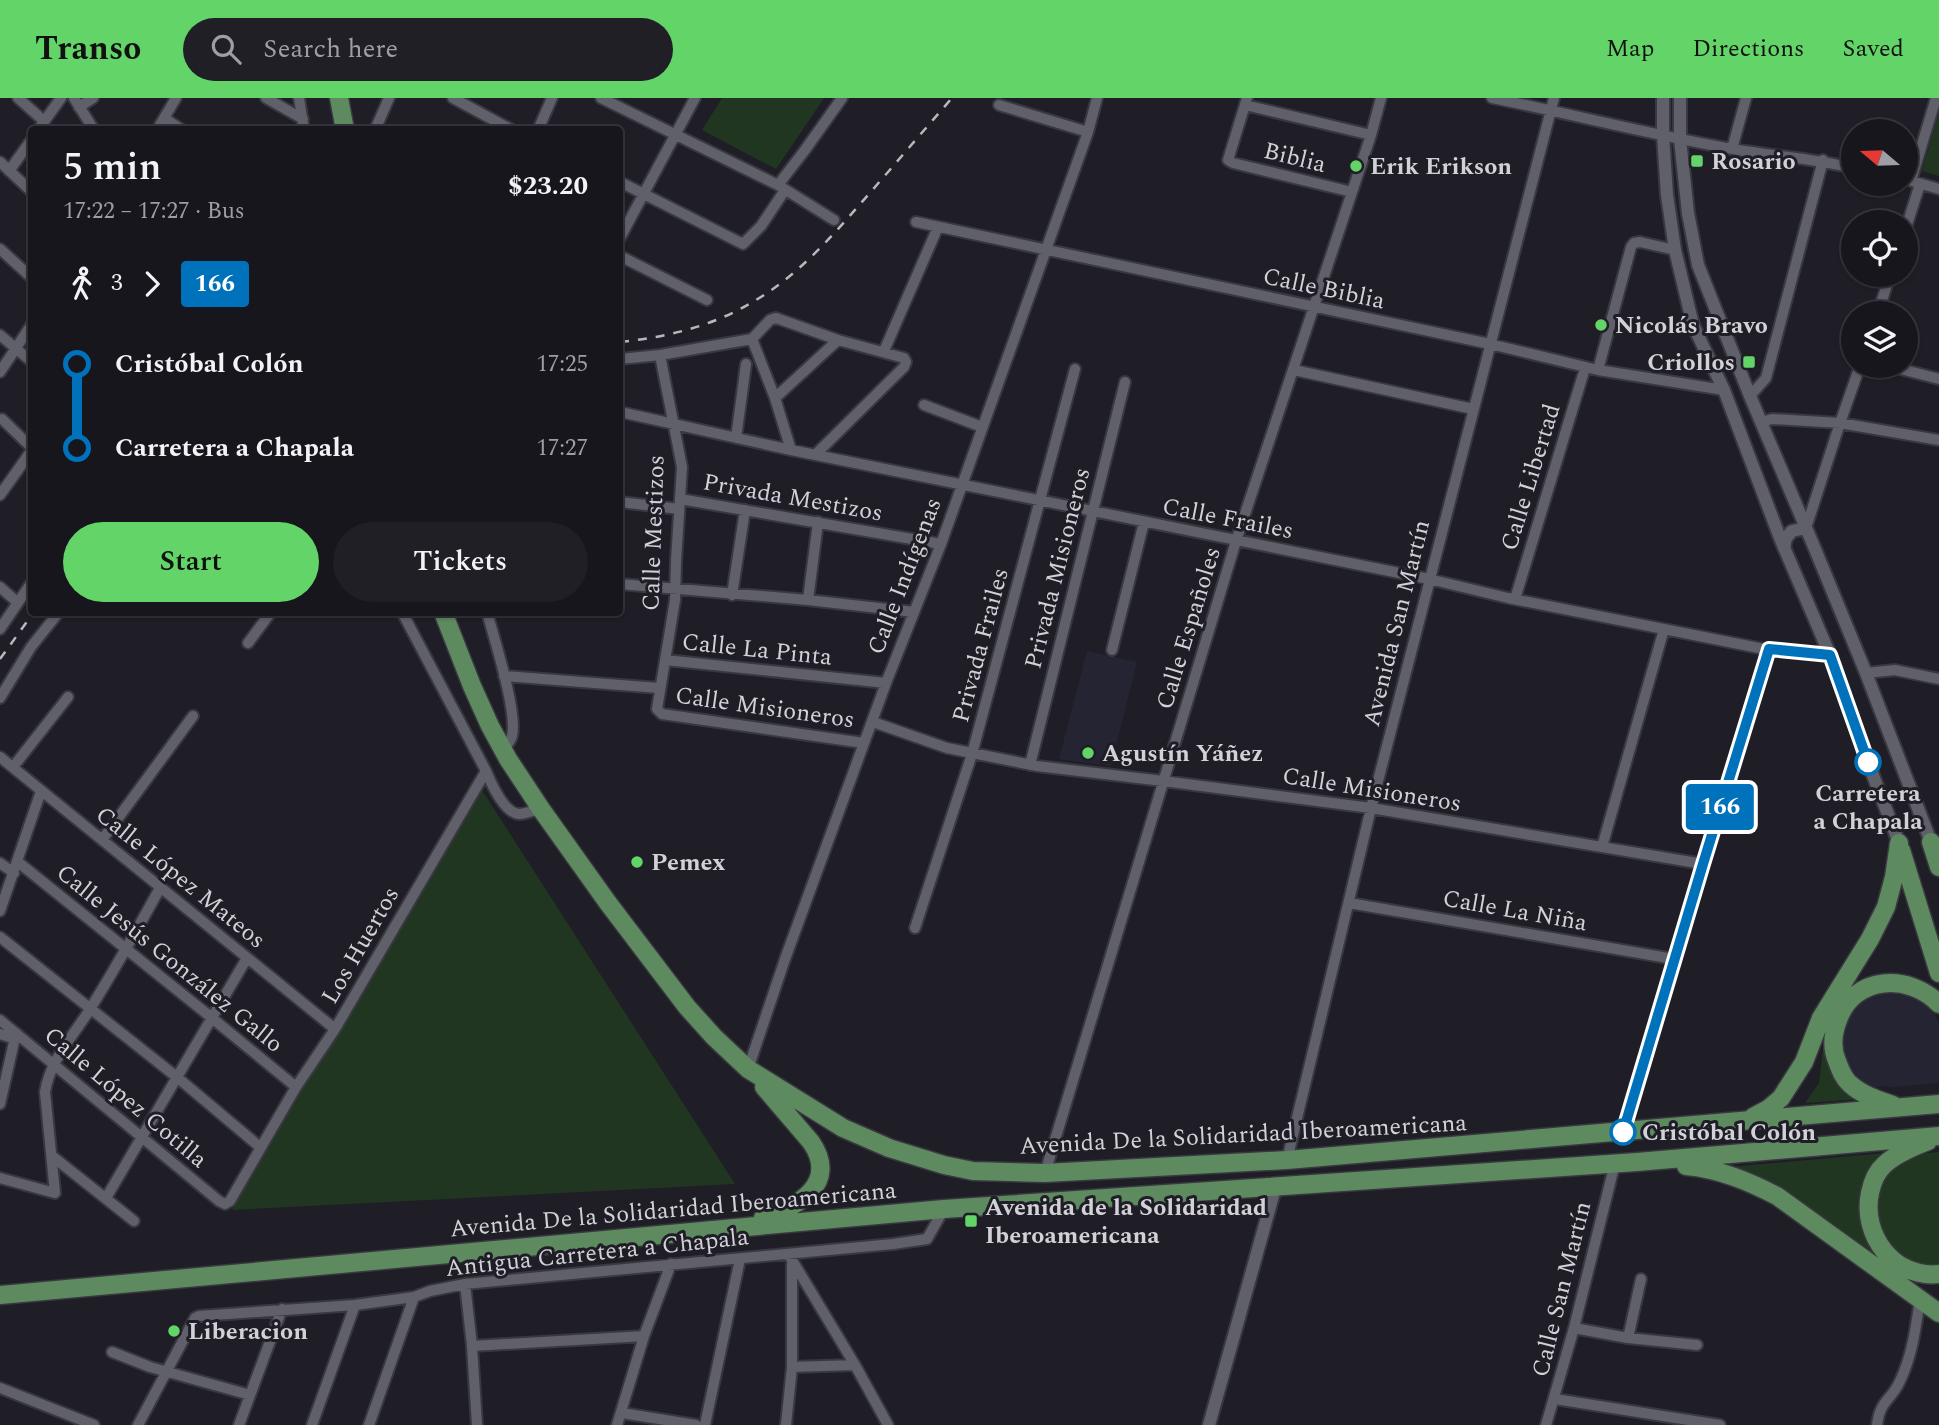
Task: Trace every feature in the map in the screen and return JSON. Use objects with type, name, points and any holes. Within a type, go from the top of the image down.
[{"type":"highway","points":[[339,98],[344,126]]},
{"type":"highway","name":"Avenida De la Solidaridad Iberoamericana","points":[[445,616],[472,686],[503,750],[541,809],[660,974],[715,1037],[748,1069],[843,1128],[889,1148],[973,1171],[1045,1173],[1287,1160],[1939,1104]]},
{"type":"highway","points":[[1899,843],[1939,973]]},
{"type":"highway","points":[[1745,1121],[1768,1110],[1781,1098],[1804,1062],[1821,1018],[1870,939],[1886,907],[1899,843]]},
{"type":"highway","points":[[1935,849],[1939,867]]},
{"type":"highway","points":[[1899,1108],[1869,1097],[1849,1084],[1834,1055],[1833,1033],[1841,1011],[1854,996],[1872,986],[1890,982],[1910,985],[1928,995]]},
{"type":"highway","points":[[740,1226],[790,1209],[810,1194],[820,1176],[816,1150],[811,1142],[748,1069]]},
{"type":"highway","points":[[1939,1136],[1915,1146],[1884,1165],[1872,1184],[1867,1206],[1871,1230],[1882,1250],[1897,1263],[1915,1272],[1939,1274]]},
{"type":"highway","name":"Avenida De la Solidaridad Iberoamericana","points":[[0,1295],[944,1209],[1637,1162],[1939,1136]]},
{"type":"highway","points":[[1637,1162],[1707,1168],[1752,1183],[1777,1196],[1939,1313]]},
{"type":"street","points":[[18,98],[41,125],[61,98]]},
{"type":"street","points":[[92,126],[77,102],[93,98]]},
{"type":"street","points":[[159,126],[176,98]]},
{"type":"street","points":[[266,98],[303,124]]},
{"type":"street","points":[[299,98],[303,124]]},
{"type":"street","points":[[376,126],[389,98]]},
{"type":"street","points":[[453,98],[505,126]]},
{"type":"street","points":[[540,126],[552,98]]},
{"type":"street","points":[[601,98],[781,188],[834,220]]},
{"type":"street","points":[[623,232],[695,98]]},
{"type":"street","points":[[623,184],[743,244],[761,226],[805,150],[842,98]]},
{"type":"street","name":"Calle Indígenas","points":[[748,1069],[864,743],[962,485],[1088,132],[1097,98]]},
{"type":"street","name":"Calle Españoles","points":[[1045,1173],[1236,541],[1381,98]]},
{"type":"street","points":[[1492,98],[1731,149],[1841,164]]},
{"type":"street","name":"Avenida San Martín","points":[[1287,1160],[1371,808],[1554,98]]},
{"type":"street","points":[[1663,98],[1667,195],[1675,250],[1693,325],[1724,390],[1784,549],[1830,655],[1899,843]]},
{"type":"street","points":[[1680,98],[1680,139],[1688,213],[1698,264],[1866,673],[1935,849]]},
{"type":"street","points":[[1731,149],[1746,98]]},
{"type":"street","points":[[1918,161],[1936,98]]},
{"type":"street","points":[[1246,102],[1371,135]]},
{"type":"street","name":"Biblia","points":[[1246,102],[1228,160],[1352,192]]},
{"type":"street","points":[[999,105],[1088,132]]},
{"type":"street","points":[[164,118],[176,126]]},
{"type":"street","points":[[9,171],[28,145]]},
{"type":"street","points":[[1750,396],[1766,378],[1823,160]]},
{"type":"street","points":[[0,162],[28,188]]},
{"type":"street","points":[[1918,184],[1939,189]]},
{"type":"street","name":"Calle Biblia","points":[[916,222],[1490,344],[1585,368],[1724,390]]},
{"type":"street","points":[[884,351],[938,228]]},
{"type":"street","points":[[1598,370],[1631,247],[1640,242],[1675,250]]},
{"type":"street","points":[[0,249],[28,274]]},
{"type":"street","points":[[623,258],[707,300]]},
{"type":"street","points":[[623,361],[752,338],[770,320],[776,318],[838,340],[904,358],[904,367],[815,455]]},
{"type":"street","points":[[0,372],[28,330]]},
{"type":"street","points":[[0,335],[28,359]]},
{"type":"street","points":[[752,338],[791,450]]},
{"type":"street","points":[[775,398],[838,340]]},
{"type":"street","name":"Calle Mestizos","points":[[659,713],[659,688],[675,600],[682,467],[660,355]]},
{"type":"street","points":[[736,438],[746,364]]},
{"type":"street","name":"Calle Libertad","points":[[1515,599],[1585,368]]},
{"type":"street","name":"Privada Frailes","points":[[915,928],[972,754],[1075,369]]},
{"type":"street","points":[[1294,370],[1473,409]]},
{"type":"street","points":[[1918,374],[1939,379]]},
{"type":"street","points":[[1806,528],[1856,378]]},
{"type":"street","name":"Privada Misioneros","points":[[1030,765],[1125,382]]},
{"type":"street","points":[[924,405],[982,427]]},
{"type":"street","name":"Calle Frailes","points":[[623,413],[815,455],[1664,629],[1769,649],[1830,655]]},
{"type":"street","points":[[2,419],[28,445]]},
{"type":"street","points":[[1761,422],[1772,419],[1840,423],[1939,440]]},
{"type":"street","points":[[0,495],[28,455]]},
{"type":"street","name":"Privada Mestizos","points":[[623,502],[745,510],[940,544]]},
{"type":"street","points":[[732,594],[745,510]]},
{"type":"street","points":[[808,600],[818,522]]},
{"type":"street","points":[[1112,650],[1144,522]]},
{"type":"street","points":[[1784,549],[1788,534],[1806,528]]},
{"type":"street","points":[[623,584],[914,612]]},
{"type":"street","points":[[0,587],[18,602]]},
{"type":"street","points":[[0,629],[28,588]]},
{"type":"street","points":[[0,698],[31,647],[56,616]]},
{"type":"street","points":[[248,643],[268,616]]},
{"type":"street","points":[[404,616],[501,800],[509,811],[519,814],[541,809]]},
{"type":"street","points":[[488,616],[510,702],[512,738],[503,750]]},
{"type":"street","points":[[1602,847],[1664,629]]},
{"type":"street","points":[[1623,1132],[1769,649]]},
{"type":"street","name":"Calle La Pinta","points":[[665,660],[886,683]]},
{"type":"street","points":[[1866,673],[1895,670],[1939,679]]},
{"type":"street","points":[[504,676],[659,688]]},
{"type":"street","points":[[13,767],[68,697]]},
{"type":"street","name":"Calle Misioneros","points":[[659,713],[864,743]]},
{"type":"street","points":[[102,840],[193,716]]},
{"type":"street","name":"Calle Misioneros","points":[[873,722],[947,748],[1030,765],[1371,808],[1703,864]]},
{"type":"street","name":"Calle López Mateos","points":[[0,757],[335,1029]]},
{"type":"street","name":"Los Huertos","points":[[225,1204],[230,1200],[296,1087],[335,1029],[486,771]]},
{"type":"street","points":[[0,911],[41,791]]},
{"type":"street","name":"Calle Jesús González Gallo","points":[[0,863],[15,867],[126,950],[296,1087]]},
{"type":"street","points":[[0,1178],[55,1193],[45,1092],[47,1079],[53,1063],[90,1009],[160,888]]},
{"type":"street","name":"Calle La Niña","points":[[1349,903],[1674,959]]},
{"type":"street","points":[[0,937],[260,1147]]},
{"type":"street","points":[[106,1198],[247,958]]},
{"type":"street","name":"Calle López Cotilla","points":[[0,1020],[16,1036],[53,1063],[225,1204]]},
{"type":"street","points":[[0,1034],[16,1036],[0,1104]]},
{"type":"street","points":[[52,1156],[134,1220]]},
{"type":"street","name":"Calle San Martín","points":[[1546,1425],[1574,1328],[1615,1163]]},
{"type":"street","points":[[1209,1425],[1276,1185]]},
{"type":"street","name":"Antigua Carretera a Chapala","points":[[167,1371],[197,1316],[355,1305],[414,1297],[465,1284],[671,1264],[790,1258],[893,1244],[927,1239],[944,1209]]},
{"type":"street","points":[[790,1258],[888,1425]]},
{"type":"street","points":[[790,1258],[790,1425]]},
{"type":"street","points":[[705,1425],[740,1259]]},
{"type":"street","points":[[617,1425],[644,1336],[671,1264]]},
{"type":"street","points":[[1629,1338],[1640,1279]]},
{"type":"street","points":[[465,1284],[477,1425]]},
{"type":"street","points":[[369,1425],[414,1297]]},
{"type":"street","points":[[1877,1425],[1884,1403],[1902,1378],[1912,1347],[1920,1299]]},
{"type":"street","points":[[312,1425],[355,1305]]},
{"type":"street","points":[[239,1425],[282,1309]]},
{"type":"street","points":[[1574,1328],[1629,1338],[1697,1345]]},
{"type":"street","points":[[472,1346],[644,1336]]},
{"type":"street","points":[[112,1352],[150,1367],[250,1395]]},
{"type":"street","points":[[792,1367],[855,1365]]},
{"type":"street","points":[[138,1425],[167,1371]]},
{"type":"street","points":[[0,1388],[94,1425]]},
{"type":"street","points":[[1555,1399],[1720,1425]]},
{"type":"street","points":[[469,1425],[476,1406]]},
{"type":"street","points":[[621,1413],[696,1425]]},
{"type":"shaded area","points":[[1087,651],[1137,662],[1111,766],[1059,759]]},
{"type":"shaded area","points":[[1900,992],[1916,998],[1930,1008],[1939,1022],[1939,1083],[1868,1089],[1850,1073],[1843,1058],[1841,1041],[1844,1025],[1853,1011],[1866,999],[1882,993]]},
{"type":"green space","points":[[722,98],[824,98],[776,169],[702,130]]},
{"type":"green space","points":[[1939,112],[1939,176],[1922,171]]},
{"type":"green space","points":[[478,784],[735,1184],[232,1210]]},
{"type":"green space","points":[[1824,1042],[1828,1059],[1861,1099],[1805,1103],[1819,1083]]},
{"type":"green space","points":[[1939,1152],[1939,1267],[1918,1266],[1899,1258],[1876,1227],[1877,1189],[1900,1161],[1917,1154]]},
{"type":"green space","points":[[1886,1153],[1868,1174],[1859,1207],[1862,1228],[1877,1259],[1729,1167]]},
{"type":"railway","points":[[623,342],[673,333],[724,317],[756,300],[788,278],[855,210],[952,98]]},
{"type":"railway","points":[[0,659],[31,616]]},
{"type":"bus line","name":"166","points":[[1623,1132],[1769,649],[1830,655],[1868,762]]},
{"type":"place","name":"Rosario","points":[[1697,161]]},
{"type":"place","name":"Erik Erikson","points":[[1356,166]]},
{"type":"place","name":"Nicolás Bravo","points":[[1601,325]]},
{"type":"place","name":"Criollos","points":[[1749,362]]},
{"type":"place","name":"Agustín Yáñez","points":[[1088,753]]},
{"type":"place","name":"Carretera a Chapala","points":[[1868,762]]},
{"type":"place","name":"Pemex","points":[[637,862]]},
{"type":"place","name":"Cristóbal Colón","points":[[1623,1132]]},
{"type":"place","name":"Avenida de la Solidaridad Iberoamericana","points":[[971,1221]]},
{"type":"place","name":"Liberacion","points":[[174,1331]]}]
